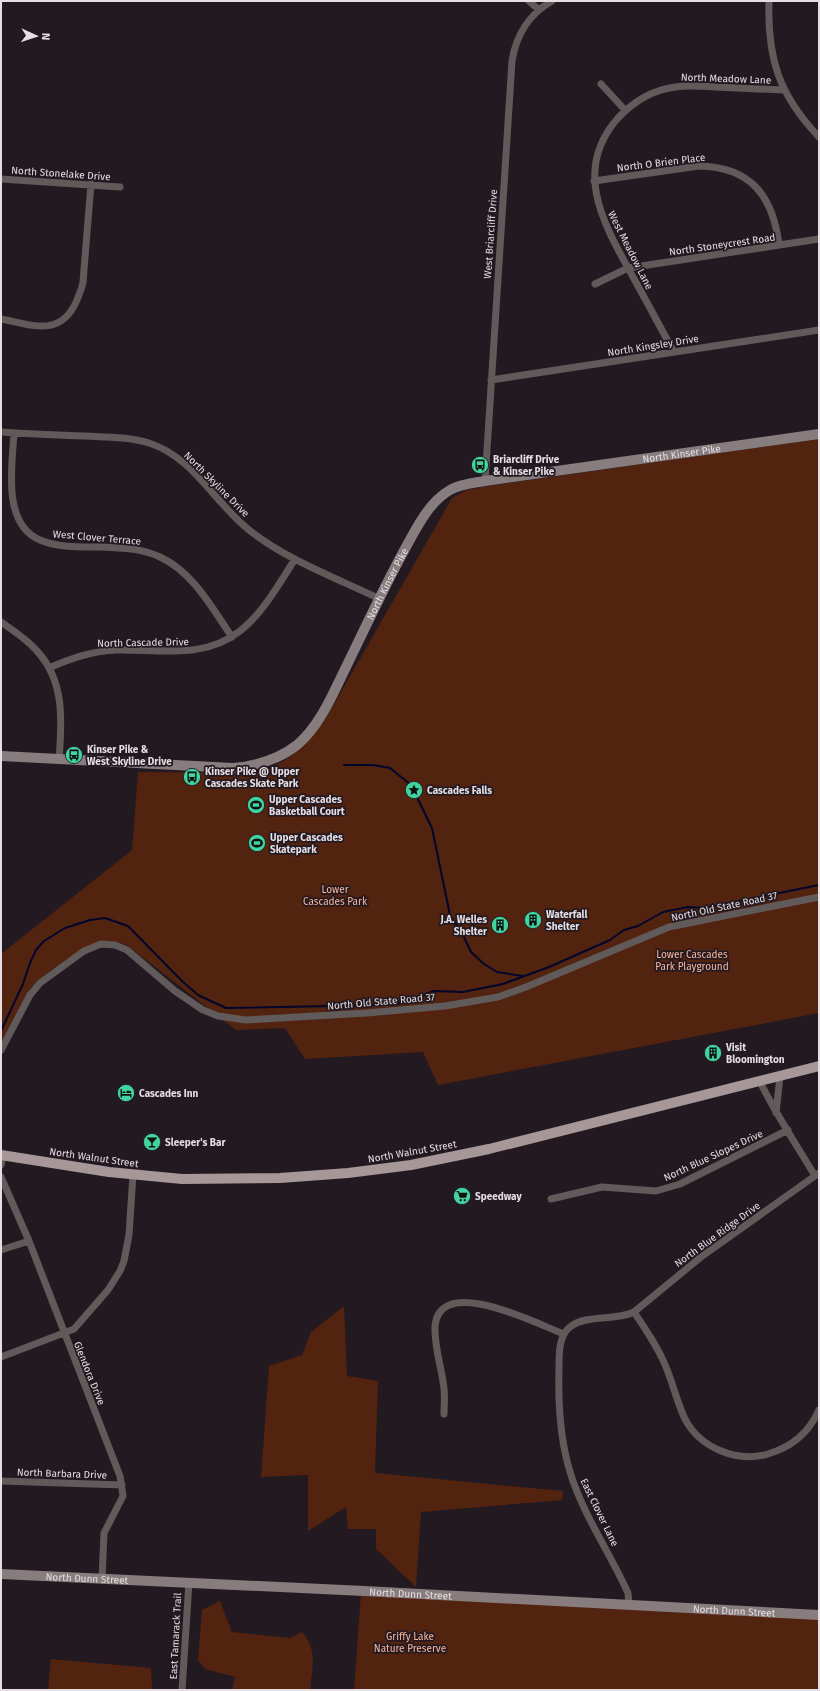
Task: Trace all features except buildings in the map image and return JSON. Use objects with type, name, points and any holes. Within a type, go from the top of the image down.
[{"type":"main road","name":"North Walnut Street","points":[[2,1159],[182,1179],[280,1178],[338,1174],[411,1165],[489,1149],[819,1066]]},
{"type":"street","points":[[529,1],[538,10]]},
{"type":"street","name":"West Briarcliff Drive","points":[[484,480],[513,53],[519,36],[531,17],[538,10],[552,1]]},
{"type":"street","points":[[769,1],[770,42],[776,70],[784,90],[796,111],[818,133]]},
{"type":"street","points":[[601,84],[625,110]]},
{"type":"street","name":"North Meadow Lane","points":[[625,110],[639,100],[659,91],[676,87],[784,90]]},
{"type":"street","name":"West Meadow Lane","points":[[625,110],[606,135],[597,160],[594,181],[599,207],[628,268],[674,352]]},
{"type":"street","name":"North O Brien Place","points":[[594,181],[699,166],[728,169],[750,182],[763,195],[774,216],[779,245]]},
{"type":"street","name":"North Stonelake Drive","points":[[1,179],[120,187]]},
{"type":"street","points":[[1,319],[40,326],[51,326],[62,321],[73,308],[82,290],[91,184]]},
{"type":"street","name":"North Stoneycrest Road","points":[[595,284],[628,268],[819,239]]},
{"type":"street","name":"North Kingsley Drive","points":[[491,380],[819,330]]},
{"type":"street","name":"North Skyline Drive","points":[[1,432],[126,439],[150,443],[173,455],[193,471],[234,516],[248,529],[273,547],[380,599]]},
{"type":"street","name":"West Clover Terrace","points":[[14,433],[12,497],[16,514],[26,530],[39,540],[57,545],[132,549],[160,557],[178,567],[193,582],[232,637]]},
{"type":"street","name":"North Kinser Pike","points":[[1,756],[233,768],[252,766],[274,759],[296,745],[312,728],[332,695],[413,534],[433,504],[450,490],[469,483],[484,480],[819,434]]},
{"type":"street","name":"North Cascade Drive","points":[[49,668],[71,658],[94,652],[116,650],[195,650],[211,647],[232,637],[258,613],[295,559]]},
{"type":"street","points":[[1,622],[37,650],[49,668],[56,684],[60,705],[61,736],[59,760]]},
{"type":"street","name":"North Old State Road 37","points":[[1,1050],[30,995],[40,983],[84,951],[101,944],[115,945],[126,950],[175,991],[203,1010],[218,1016],[246,1020],[367,1014],[445,1006],[498,997],[526,987],[669,927],[819,897]]},
{"type":"street","points":[[776,1114],[780,1076]]},
{"type":"street","points":[[760,1082],[776,1114],[817,1175]]},
{"type":"street","name":"North Blue Slopes Drive","points":[[551,1199],[602,1187],[645,1191],[667,1189],[680,1184],[788,1130]]},
{"type":"street","points":[[1,1357],[74,1329],[108,1290],[120,1271],[129,1235],[133,1174]]},
{"type":"street","name":"North Blue Ridge Drive","points":[[634,1312],[701,1257],[817,1175]]},
{"type":"street","name":"Glendora Drive","points":[[1,1177],[29,1241],[117,1467],[122,1484],[122,1500],[104,1533],[102,1579]]},
{"type":"street","points":[[1,1250],[29,1241]]},
{"type":"street","points":[[444,1414],[444,1390],[436,1350],[435,1331],[438,1317],[446,1307],[463,1303],[492,1306],[564,1334],[569,1327],[577,1323],[623,1316],[634,1312],[661,1355],[686,1419],[696,1434],[710,1445],[726,1453],[736,1456],[754,1457],[783,1449],[800,1438],[818,1414]]},
{"type":"street","name":"East Clover Lane","points":[[564,1334],[560,1351],[559,1395],[562,1434],[567,1461],[578,1493],[628,1592],[630,1605]]},
{"type":"street","name":"North Barbara Drive","points":[[1,1481],[122,1484]]},
{"type":"street","name":"North Dunn Street","points":[[1,1574],[188,1582],[819,1615]]},
{"type":"street","name":"East Tamarack Trail","points":[[182,1690],[188,1582]]},
{"type":"green space","name":"Lower Cascades Park","points":[[819,439],[819,1013],[438,1085],[423,1052],[305,1059],[285,1028],[236,1030],[128,946],[118,942],[108,941],[100,942],[83,949],[36,982],[22,1002],[1,1044],[1,954],[132,850],[138,772],[248,773],[270,768],[285,760],[300,749],[326,718],[452,498],[467,490],[488,486]]},
{"type":"green space","points":[[344,1306],[347,1376],[378,1381],[375,1473],[563,1491],[562,1500],[421,1512],[416,1587],[376,1549],[376,1529],[348,1529],[346,1507],[308,1531],[308,1475],[261,1477],[269,1366],[302,1355],[311,1332]]},
{"type":"green space","name":"Griffy Lake Nature Preserve","points":[[361,1593],[819,1615],[819,1690],[354,1690]]},
{"type":"green space","points":[[220,1601],[232,1632],[290,1638],[302,1632],[310,1645],[312,1652],[313,1667],[310,1690],[232,1690],[235,1677],[205,1669],[198,1660],[202,1610]]},
{"type":"green space","points":[[51,1659],[151,1668],[152,1690],[48,1690]]},
{"type":"waterway","points":[[344,765],[373,765],[390,768],[411,785],[432,828],[450,915],[463,935],[471,952],[484,964],[497,972],[522,976]]},
{"type":"waterway","points":[[1,1031],[23,984],[36,950],[44,941],[65,928],[90,920],[105,918],[128,926],[183,982],[198,995],[226,1008],[384,1005],[398,1004],[434,991],[463,992],[503,984],[549,967],[610,940],[624,930],[638,926],[663,912],[688,907],[704,908],[819,885]]},
{"type":"place","name":"Briarcliff Drive & Kinser Pike","points":[[480,465]]},
{"type":"place","name":"Kinser Pike & West Skyline Drive","points":[[74,755]]},
{"type":"place","name":"Kinser Pike @ Upper Cascades Skate Park","points":[[192,777]]},
{"type":"place","name":"Cascades Falls","points":[[414,790]]},
{"type":"place","name":"Upper Cascades Basketball Court","points":[[256,805]]},
{"type":"place","name":"Upper Cascades Skatepark","points":[[257,843]]},
{"type":"place","name":"Waterfall Shelter","points":[[533,920]]},
{"type":"place","name":"J.A. Welles Shelter","points":[[500,925]]},
{"type":"place","name":"Visit Bloomington","points":[[713,1053]]},
{"type":"place","name":"Cascades Inn","points":[[126,1093]]},
{"type":"place","name":"Sleeper's Bar","points":[[152,1142]]},
{"type":"place","name":"Speedway","points":[[462,1196]]},
{"type":"park label","name":"Lower Cascades Park Playground","points":[[692,960]]}]
